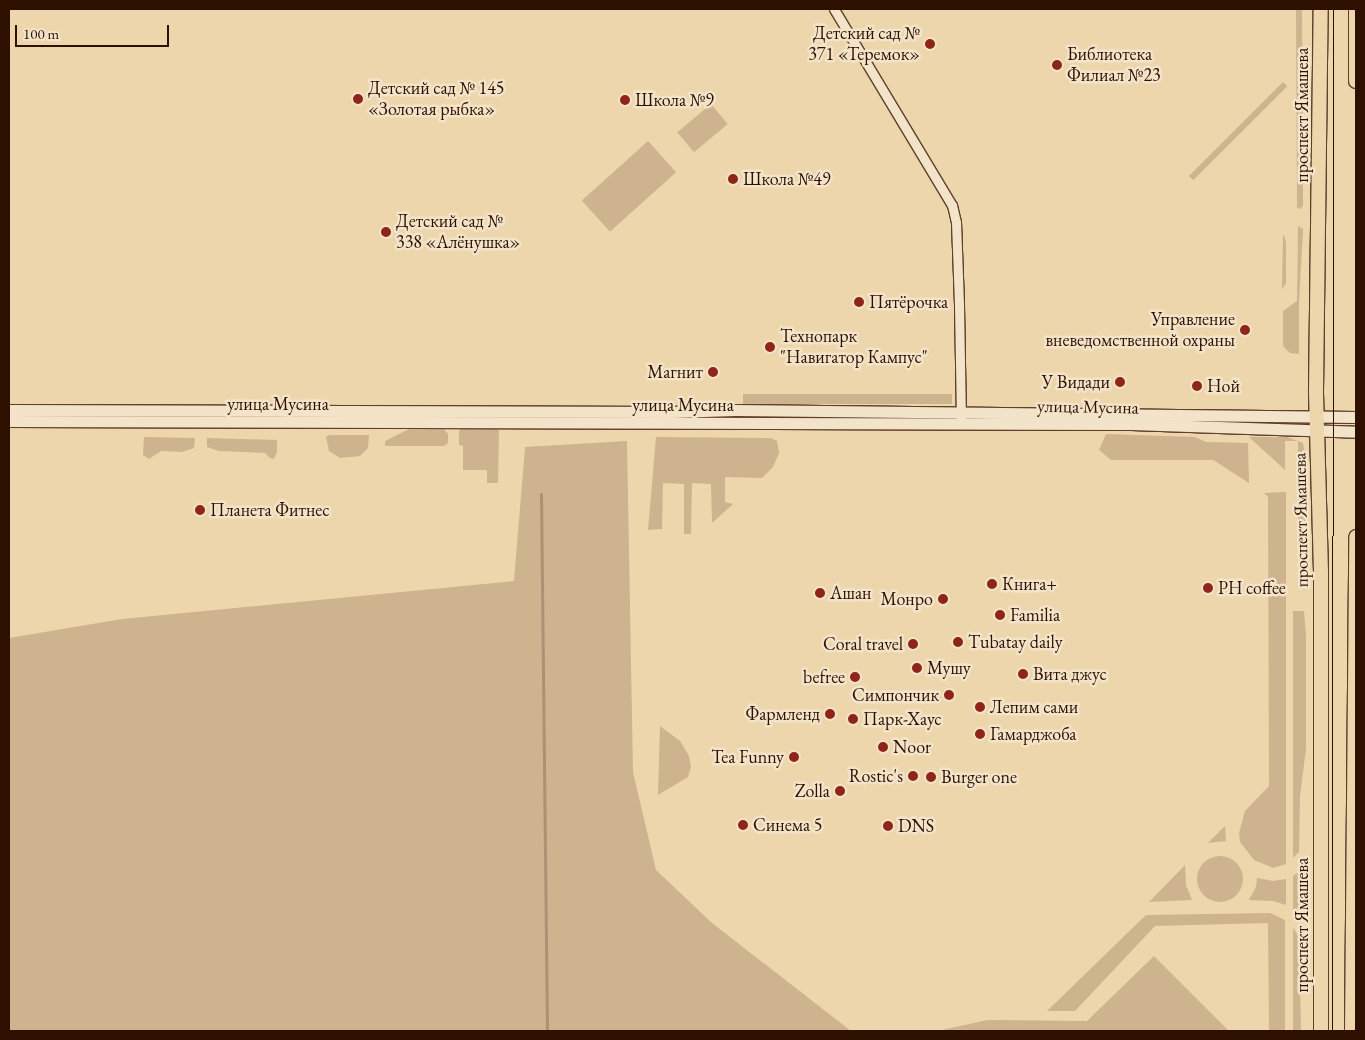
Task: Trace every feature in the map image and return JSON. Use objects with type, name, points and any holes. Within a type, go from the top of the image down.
[{"type":"main road","name":"проспект Ямашева","points":[[1321,9],[1320,202],[1316,290],[1321,572],[1321,1031]]},
{"type":"main road","points":[[1356,9],[1356,81]]},
{"type":"main road","points":[[1352,1031],[1355,928],[1356,537]]},
{"type":"street","points":[[834,9],[952,205],[956,222],[961,418]]},
{"type":"street","name":"улица Мусина","points":[[9,410],[671,412],[735,410],[1356,432]]},
{"type":"street","name":"улица Мусина","points":[[9,421],[1356,417]]},
{"type":"shaded area","points":[[1296,9],[1302,9],[1303,206],[1300,209],[1297,208]]},
{"type":"shaded area","points":[[1283,82],[1287,86],[1193,180],[1189,176]]},
{"type":"shaded area","points":[[711,104],[728,124],[694,152],[677,132]]},
{"type":"shaded area","points":[[648,141],[676,172],[610,232],[582,201]]},
{"type":"shaded area","points":[[1298,226],[1303,229],[1299,303],[1299,354],[1290,353],[1283,346],[1283,311],[1297,301]]},
{"type":"shaded area","points":[[1283,234],[1286,241],[1286,283],[1282,289]]},
{"type":"shaded area","points":[[743,394],[952,394],[952,404],[743,404]]},
{"type":"shaded area","points":[[415,426],[442,427],[448,434],[448,443],[444,446],[385,446],[385,441]]},
{"type":"shaded area","points":[[494,426],[499,430],[498,483],[487,483],[487,470],[463,470],[463,446],[459,445],[459,431],[462,427]]},
{"type":"shaded area","points":[[1106,434],[1195,437],[1206,442],[1248,443],[1249,483],[1213,460],[1111,460],[1099,450]]},
{"type":"shaded area","points":[[329,435],[369,435],[368,448],[360,456],[340,458],[329,451],[326,437]]},
{"type":"shaded area","points":[[144,437],[195,438],[194,448],[182,452],[161,451],[149,459],[143,455]]},
{"type":"shaded area","points":[[656,437],[771,438],[777,441],[779,453],[773,467],[762,478],[725,477],[725,502],[733,504],[712,523],[711,484],[692,483],[691,534],[684,534],[684,484],[663,483],[662,529],[648,530]]},
{"type":"shaded area","points":[[1249,437],[1287,437],[1298,441],[1285,441],[1285,470]]},
{"type":"shaded area","points":[[207,438],[277,440],[277,452],[274,459],[265,453],[219,451],[207,447]]},
{"type":"shaded area","points":[[627,441],[633,772],[656,870],[712,923],[851,1031],[9,1031],[9,638],[122,619],[514,581],[525,447]]},
{"type":"shaded area","points":[[1298,441],[1303,443],[1307,467],[1307,500],[1303,501],[1303,507],[1307,507],[1304,551],[1298,552]]},
{"type":"shaded area","points":[[1286,492],[1286,864],[1273,868],[1254,860],[1240,842],[1239,833],[1245,811],[1269,786],[1268,497],[1264,493]]},
{"type":"shaded area","points":[[1293,611],[1304,611],[1306,636],[1306,749],[1300,796],[1299,852],[1293,858]]},
{"type":"shaded area","points":[[660,726],[680,741],[689,756],[691,767],[688,777],[658,795]]},
{"type":"shaded area","points":[[1225,826],[1226,841],[1208,843]]},
{"type":"shaded area","points":[[1220,856],[1233,860],[1239,866],[1243,879],[1239,892],[1233,898],[1220,902],[1207,898],[1201,892],[1197,879],[1201,866],[1207,860]]},
{"type":"shaded area","points":[[1185,865],[1186,885],[1192,900],[1149,902]]},
{"type":"shaded area","points":[[1299,872],[1299,917],[1293,913],[1293,876]]},
{"type":"shaded area","points":[[1257,878],[1273,881],[1286,879],[1286,905],[1273,901],[1249,900],[1256,887]]},
{"type":"shaded area","points":[[1270,913],[1285,920],[1285,1031],[1269,1031],[1268,923],[1155,926],[1075,1011],[1047,1011],[1146,915]]},
{"type":"shaded area","points":[[1293,928],[1299,937],[1301,1031],[1293,1031]]},
{"type":"shaded area","points":[[1154,956],[1229,1031],[937,1031],[988,1020],[1087,1021]]},
{"type":"waterway","points":[[541,494],[547,1031]]},
{"type":"tram line","points":[[1332,1031],[1333,9]]},
{"type":"place","name":"Детский сад № 371 «Теремок»","points":[[930,44]]},
{"type":"place","name":"Библиотека Филиал №23","points":[[1057,65]]},
{"type":"place","name":"Детский сад № 145 «Золотая рыбка»","points":[[358,99]]},
{"type":"place","name":"Школа №9","points":[[625,100]]},
{"type":"place","name":"Школа №49","points":[[733,179]]},
{"type":"place","name":"Детский сад № 338 «Алёнушка»","points":[[386,232]]},
{"type":"place","name":"Пятёрочка","points":[[859,302]]},
{"type":"place","name":"Управление вневедомственной охраны","points":[[1245,330]]},
{"type":"place","name":"Технопарк \"Навигатор Кампус\"","points":[[770,347]]},
{"type":"place","name":"Магнит","points":[[713,372]]},
{"type":"place","name":"У Видади","points":[[1120,382]]},
{"type":"place","name":"Ной","points":[[1197,386]]},
{"type":"place","name":"Планета Фитнес","points":[[200,510]]},
{"type":"place","name":"Книга+","points":[[992,584]]},
{"type":"place","name":"PH coffee","points":[[1208,588]]},
{"type":"place","name":"Ашан","points":[[820,593]]},
{"type":"place","name":"Монро","points":[[943,599]]},
{"type":"place","name":"Familia","points":[[1000,615]]},
{"type":"place","name":"Tubatay daily","points":[[958,642]]},
{"type":"place","name":"Coral travel","points":[[913,644]]},
{"type":"place","name":"Мушу","points":[[917,668]]},
{"type":"place","name":"Вита джус","points":[[1023,674]]},
{"type":"place","name":"befree","points":[[855,677]]},
{"type":"place","name":"Симпончик","points":[[949,695]]},
{"type":"place","name":"Лепим сами","points":[[980,707]]},
{"type":"place","name":"Фармленд","points":[[830,714]]},
{"type":"place","name":"Парк-Хаус","points":[[853,719]]},
{"type":"place","name":"Гамарджоба","points":[[980,734]]},
{"type":"place","name":"Noor","points":[[883,747]]},
{"type":"place","name":"Tea Funny","points":[[794,757]]},
{"type":"place","name":"Rostiс's","points":[[913,776]]},
{"type":"place","name":"Burger one","points":[[931,777]]},
{"type":"place","name":"Zolla","points":[[840,791]]},
{"type":"place","name":"Синема 5","points":[[743,825]]},
{"type":"place","name":"DNS","points":[[888,826]]}]
